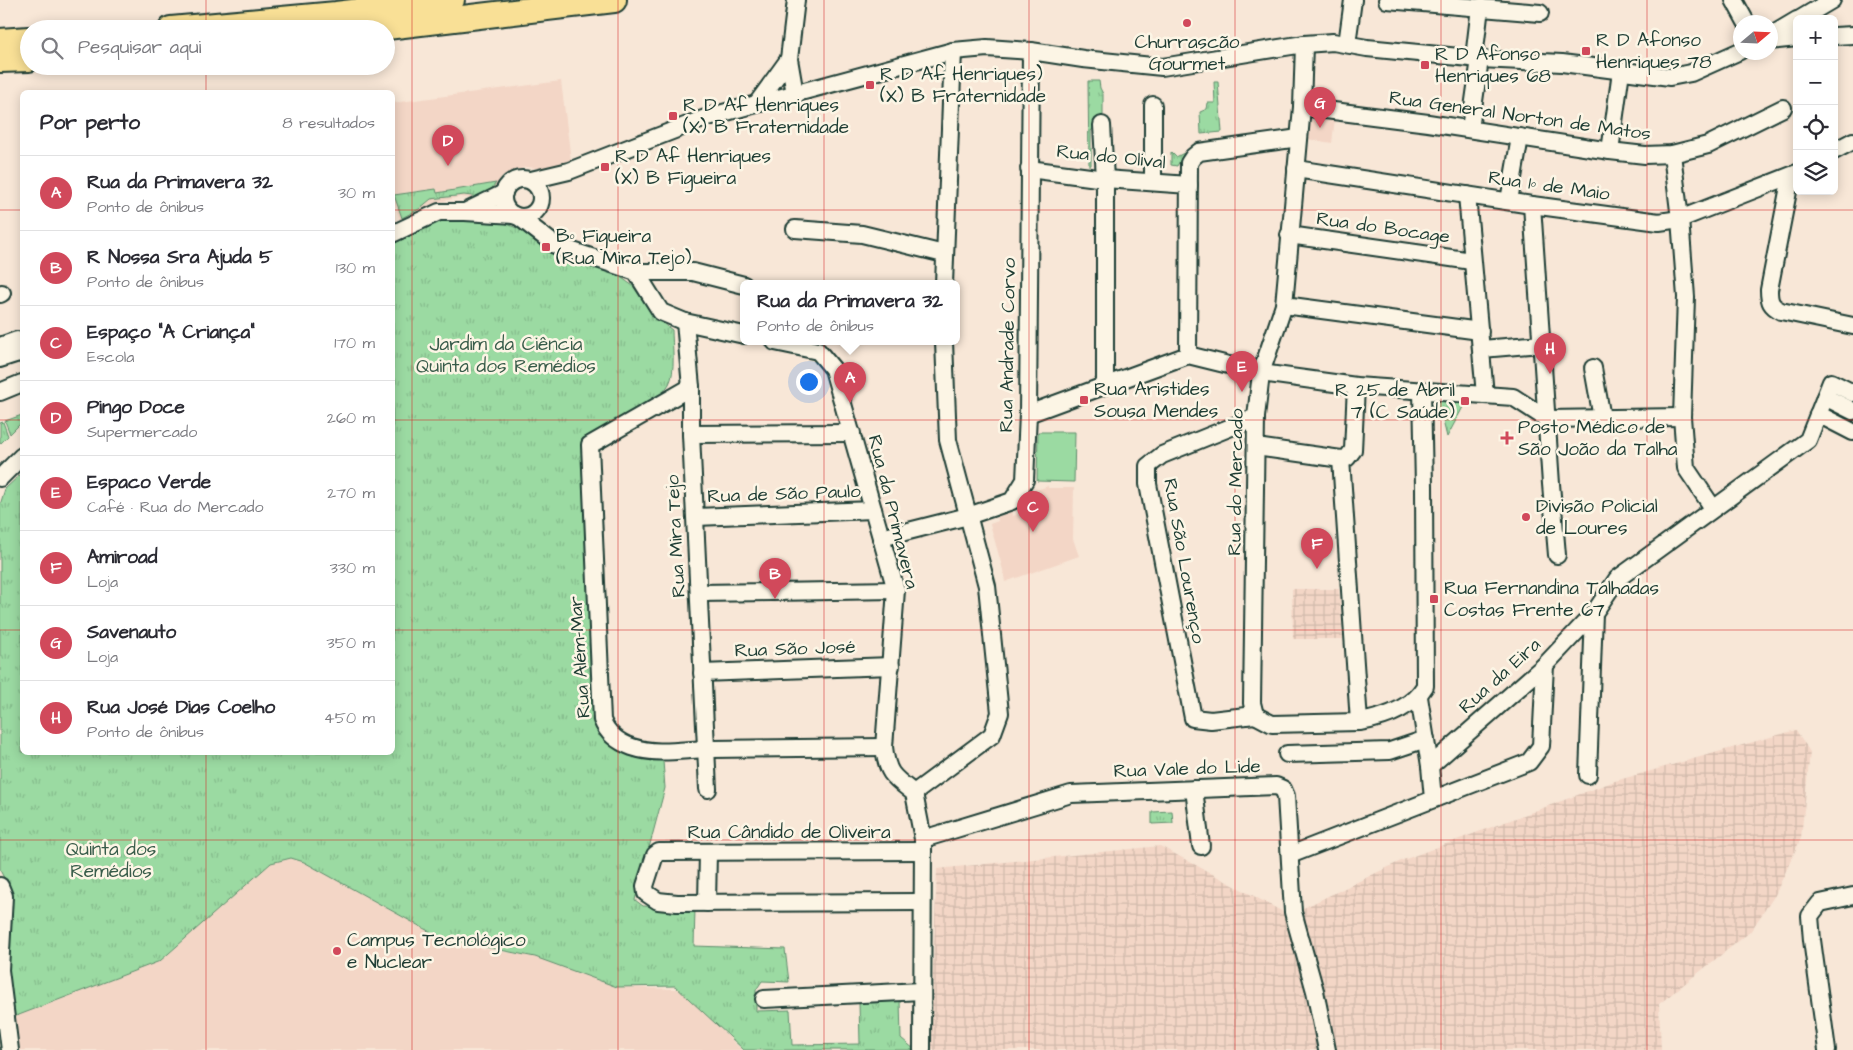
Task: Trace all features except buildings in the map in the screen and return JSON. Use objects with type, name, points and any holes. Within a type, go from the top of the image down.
[{"type":"highway","points":[[264,20],[452,0]]},
{"type":"highway","points":[[395,26],[614,0]]},
{"type":"highway","points":[[0,41],[20,40]]},
{"type":"highway","points":[[0,60],[20,59]]},
{"type":"street","points":[[795,94],[789,59],[796,0]]},
{"type":"street","points":[[1347,44],[1352,0]]},
{"type":"street","points":[[1387,0],[1540,13]]},
{"type":"street","points":[[1734,0],[1742,15]]},
{"type":"street","points":[[1806,15],[1832,0]]},
{"type":"street","points":[[1470,129],[1480,7]]},
{"type":"street","points":[[1778,31],[1793,23]]},
{"type":"street","points":[[1838,36],[1853,35]]},
{"type":"street","points":[[1778,40],[1793,38]]},
{"type":"street","points":[[740,284],[693,272],[636,272],[563,248],[549,242],[539,231],[505,206],[504,193],[506,188],[515,180],[531,180],[569,171],[708,117],[953,51],[987,48],[1031,51],[1082,59],[1162,67],[1304,44],[1333,42],[1367,48],[1477,59],[1562,63],[1670,77],[1691,73],[1733,54]]},
{"type":"street","name":"Rua do Mercado","points":[[1255,715],[1252,703],[1256,417],[1261,373],[1284,305],[1302,107],[1304,44]]},
{"type":"street","points":[[944,280],[953,51]]},
{"type":"street","name":"Rua Andrade Corvo","points":[[881,538],[968,516],[1012,501],[1024,480],[1028,414],[1031,51]]},
{"type":"street","points":[[758,102],[789,59]]},
{"type":"street","points":[[1610,152],[1621,71]]},
{"type":"street","points":[[1153,105],[1153,181]]},
{"type":"street","name":"Rua General Norton de Matos","points":[[1302,107],[1470,129],[1610,152],[1645,155],[1672,154],[1708,145],[1783,108]]},
{"type":"street","points":[[1102,124],[1105,178],[1105,385]]},
{"type":"street","points":[[1509,201],[1520,137]]},
{"type":"street","points":[[1188,355],[1189,163],[1199,152],[1299,138]]},
{"type":"street","points":[[1836,150],[1853,141]]},
{"type":"street","points":[[1672,154],[1680,219],[1686,297],[1682,416],[1686,468],[1713,508]]},
{"type":"street","name":"Rua do Olival","points":[[1029,169],[1189,185]]},
{"type":"street","name":"Rua 1º de Maio","points":[[1296,169],[1658,222],[1680,219],[1793,174]]},
{"type":"street","points":[[395,233],[439,212],[526,216],[569,171]]},
{"type":"street","points":[[1793,179],[1769,290],[1769,300],[1772,306],[1781,311],[1853,326]]},
{"type":"street","points":[[531,180],[539,188],[540,203],[551,233],[563,248]]},
{"type":"street","points":[[465,212],[504,193]]},
{"type":"street","points":[[1467,195],[1485,395]]},
{"type":"street","points":[[1532,205],[1550,484],[1557,555]]},
{"type":"street","points":[[795,229],[862,234],[944,254]]},
{"type":"street","name":"Rua do Bocage","points":[[1289,235],[1472,261]]},
{"type":"street","points":[[636,272],[662,312],[685,322],[740,334]]},
{"type":"street","points":[[1284,305],[1480,331]]},
{"type":"street","name":"Rua Mira Tejo","points":[[685,322],[691,387],[691,434],[708,788]]},
{"type":"street","points":[[1482,349],[1542,344]]},
{"type":"street","name":"Rua da Primavera","points":[[789,345],[818,351],[833,369],[896,590],[884,747],[885,759],[892,776],[914,792]]},
{"type":"street","points":[[922,1050],[923,845],[914,792],[992,735],[1000,713],[987,586],[948,440],[944,345]]},
{"type":"street","points":[[0,346],[20,348]]},
{"type":"street","points":[[0,359],[20,348]]},
{"type":"street","points":[[1028,414],[1188,355],[1261,373],[1356,386],[1513,397],[1547,419],[1682,416]]},
{"type":"street","points":[[1593,368],[1602,418]]},
{"type":"street","points":[[0,392],[20,384]]},
{"type":"street","points":[[1256,447],[1341,459],[1347,458],[1353,450],[1356,386]]},
{"type":"street","name":"Rua Além-Mar","points":[[691,387],[590,445],[602,720],[606,729],[612,736],[631,747],[661,753],[705,749],[884,747]]},
{"type":"street","points":[[1828,389],[1853,393]]},
{"type":"street","points":[[1828,389],[1853,411]]},
{"type":"street","name":"Rua da Eira","points":[[1430,766],[1545,665],[1594,613],[1617,579],[1808,440],[1828,389]]},
{"type":"street","points":[[1255,715],[1272,724],[1373,720],[1398,711],[1419,697],[1425,686],[1422,391]]},
{"type":"street","points":[[1818,414],[1853,432]]},
{"type":"street","name":"Rua São Lourenço","points":[[1255,715],[1212,720],[1193,718],[1148,484],[1148,466],[1162,455],[1256,417]]},
{"type":"street","points":[[691,434],[852,433]]},
{"type":"street","points":[[0,478],[20,458]]},
{"type":"street","points":[[1341,459],[1359,722]]},
{"type":"street","name":"Rua de São Paulo","points":[[696,517],[873,510]]},
{"type":"street","points":[[699,593],[896,590]]},
{"type":"street","points":[[1588,775],[1594,613]]},
{"type":"street","points":[[1290,855],[1529,762],[1542,746],[1545,665]]},
{"type":"street","name":"Rua São José","points":[[702,673],[891,666]]},
{"type":"street","points":[[1419,697],[1430,766],[1433,799]]},
{"type":"street","points":[[1287,754],[1390,750],[1426,739]]},
{"type":"street","name":"Rua Vale do Lide","points":[[923,845],[1070,794],[1276,786],[1282,789],[1286,796],[1293,912],[1316,991],[1327,1050]]},
{"type":"street","points":[[1194,789],[1200,846]]},
{"type":"street","name":"Rua Cândido de Oliveira","points":[[707,903],[658,902],[646,893],[645,886],[656,855],[659,852],[923,845]]},
{"type":"street","points":[[708,852],[707,903],[922,902]]},
{"type":"street","points":[[0,886],[4,896],[0,970],[10,1050]]},
{"type":"street","points":[[1827,1050],[1810,916],[1820,903],[1853,896]]},
{"type":"street","points":[[764,999],[921,991]]},
{"type":"shaded area","points":[[561,81],[571,160],[546,169],[526,167],[502,176],[498,185],[478,200],[460,197],[429,205],[418,215],[400,221],[395,206],[395,103]]},
{"type":"shaded area","points":[[1317,116],[1335,118],[1332,143],[1307,139],[1309,120]]},
{"type":"shaded area","points":[[1048,486],[1048,488],[1074,488],[1073,539],[1079,556],[1005,582],[990,524],[998,521],[997,517],[1011,512],[1013,516],[1035,508],[1029,493]]},
{"type":"shaded area","points":[[1292,589],[1339,589],[1343,639],[1293,639]]},
{"type":"shaded area","points":[[1796,730],[1810,752],[1801,838],[1775,895],[1750,932],[1659,1004],[1661,1050],[930,1050],[937,869],[1160,846],[1289,915],[1403,860],[1615,781]]},
{"type":"shaded area","name":"Campus Tecnológico e Nuclear","points":[[291,858],[304,862],[441,938],[468,946],[535,957],[617,987],[677,989],[685,994],[742,1050],[13,1050],[11,1018],[160,961],[271,863]]},
{"type":"green space","points":[[1088,81],[1099,81],[1103,94],[1103,115],[1091,131],[1091,165],[1089,166]]},
{"type":"green space","points":[[1214,82],[1218,82],[1222,132],[1201,134],[1200,112],[1207,109],[1208,103],[1215,103]]},
{"type":"green space","points":[[1171,152],[1176,157],[1184,153],[1177,166],[1171,165]]},
{"type":"green space","points":[[496,183],[488,193],[479,197],[464,195],[431,199],[419,209],[402,218],[395,195],[436,189],[437,193]]},
{"type":"green space","points":[[444,219],[502,222],[529,233],[545,248],[611,270],[633,286],[653,316],[672,330],[673,358],[671,379],[663,392],[643,408],[582,439],[598,735],[642,758],[663,761],[665,788],[635,900],[643,906],[695,909],[694,946],[785,949],[789,982],[762,981],[756,990],[756,1011],[790,1010],[792,1045],[860,1044],[859,1002],[900,1000],[901,1038],[915,1050],[744,1050],[675,986],[617,987],[535,957],[441,938],[304,862],[291,858],[271,863],[160,961],[11,1018],[5,880],[0,870],[0,505],[5,489],[20,475],[20,755],[395,755],[395,243]]},
{"type":"green space","points":[[1438,400],[1472,402],[1463,407],[1447,437],[1441,413],[1431,415],[1432,406]]},
{"type":"green space","points":[[20,416],[20,424],[10,434],[5,421]]},
{"type":"green space","points":[[3,422],[8,436],[0,444],[0,423]]},
{"type":"green space","points":[[1038,432],[1075,432],[1074,482],[1037,481]]},
{"type":"green space","points":[[1172,811],[1173,823],[1152,824],[1152,812]]},
{"type":"place","name":"Churrascão Gourmet","points":[[1187,23]]},
{"type":"place","name":"R D Afonso Henriques 78","points":[[1586,51]]},
{"type":"place","name":"R D Afonso Henriques 68","points":[[1425,65]]},
{"type":"place","name":"R D Af Henriques) (X) B Fraternidade","points":[[870,85]]},
{"type":"place","name":"R D Af Henriques (X) B Fraternidade","points":[[673,116]]},
{"type":"place","name":"Savenauto","points":[[1320,128]]},
{"type":"place","name":"Pingo Doce","points":[[448,166]]},
{"type":"place","name":"R D Af Henriques (X) B Figueira","points":[[605,167]]},
{"type":"place","name":"Bº Figueira (Rua Mira Tejo)","points":[[546,247]]},
{"type":"place","name":"Rua José Dias Coelho","points":[[1550,374]]},
{"type":"place","name":"Espaco Verde","points":[[1242,392]]},
{"type":"place","name":"Rua Aristides Sousa Mendes","points":[[1084,400]]},
{"type":"place","name":"R 25 de Abril 7 (C Saúde)","points":[[1465,401]]},
{"type":"place","name":"Rua da Primavera 32","points":[[850,403]]},
{"type":"place","name":"Posto Médico de São João da Talha","points":[[1507,438]]},
{"type":"place","name":"Divisão Policial de Loures","points":[[1526,517]]},
{"type":"place","name":"Espaço \"A Criança\"","points":[[1033,532]]},
{"type":"place","name":"Amiroad","points":[[1317,569]]},
{"type":"place","name":"R Nossa Sra Ajuda 5","points":[[775,599]]},
{"type":"place","name":"Rua Fernandina Talhadas Costas Frente 67","points":[[1434,599]]},
{"type":"place","name":"Campus Tecnológico e Nuclear","points":[[337,951]]},
{"type":"park label","name":"Jardim da Ciência Quinta dos Remédios","points":[[506,355]]},
{"type":"park label","name":"Quinta dos Remédios","points":[[111,860]]}]
